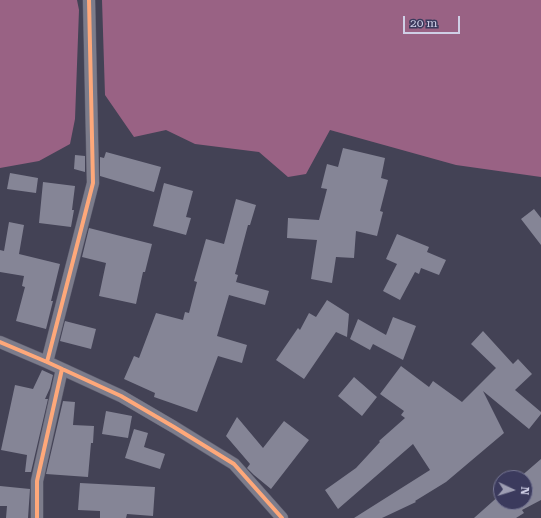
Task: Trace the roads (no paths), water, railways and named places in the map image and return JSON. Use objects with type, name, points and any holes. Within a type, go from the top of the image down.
[{"type":"street","points":[[47,362],[93,183],[89,0]]},
{"type":"street","points":[[0,342],[121,396],[234,464],[282,518]]},
{"type":"street","points":[[36,518],[37,481],[62,369]]}]
